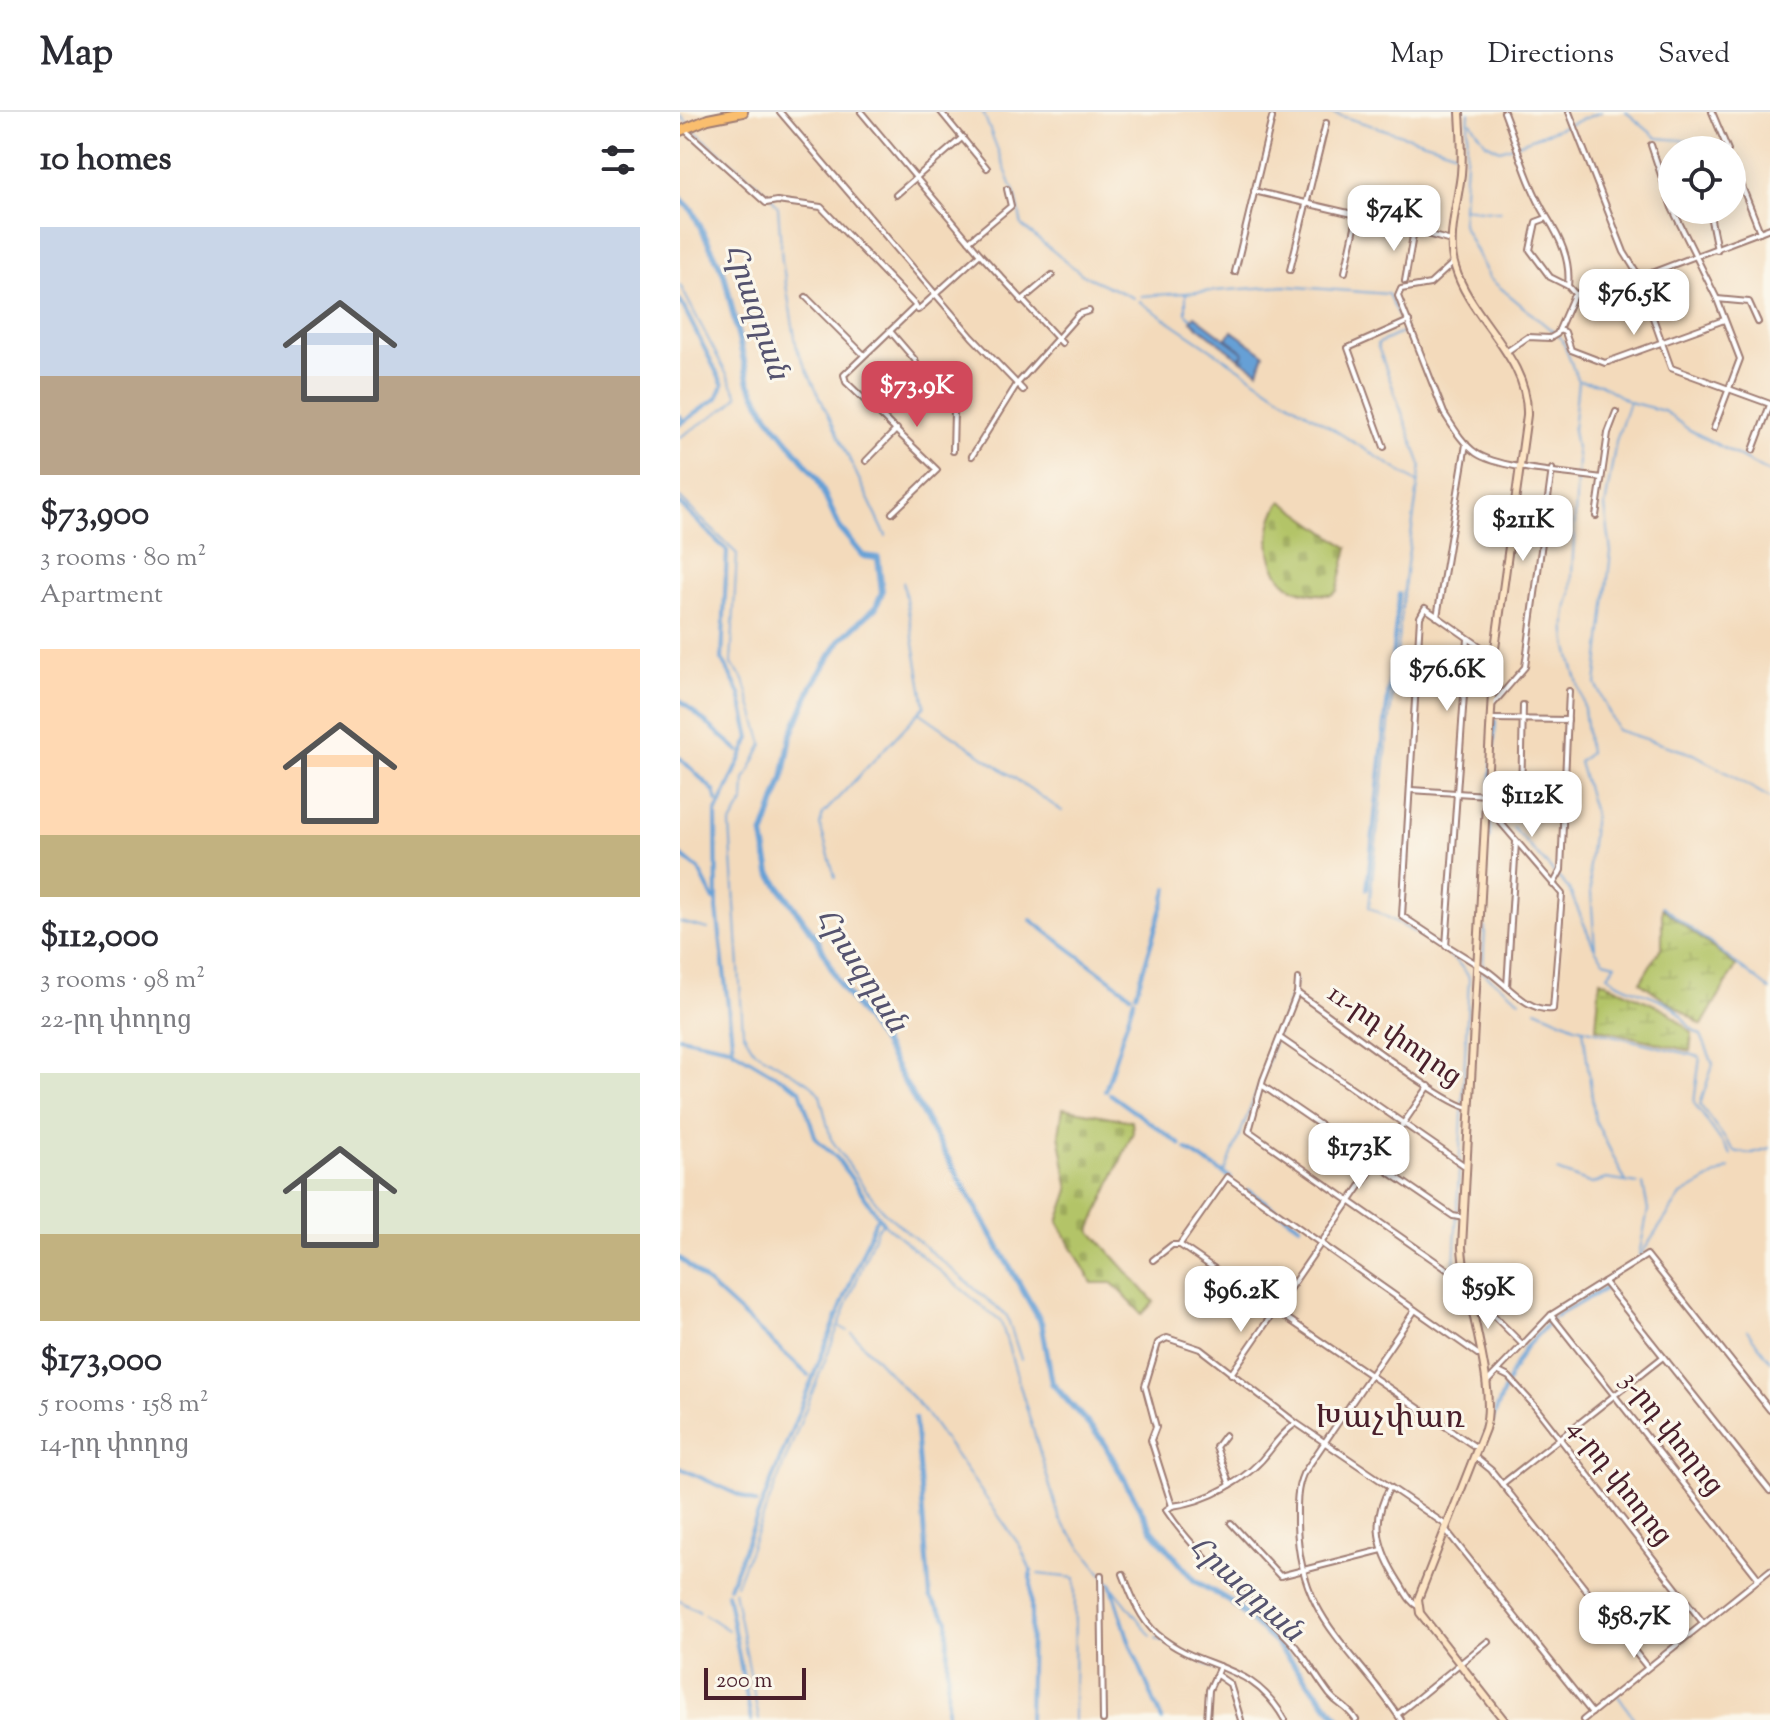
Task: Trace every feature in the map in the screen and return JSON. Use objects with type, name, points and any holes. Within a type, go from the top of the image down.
[{"type":"main road","points":[[686,128],[711,115],[743,112]]},
{"type":"main road","points":[[1460,112],[1462,165],[1453,263],[1471,302],[1506,352],[1528,406],[1494,656],[1478,966],[1466,1108],[1463,1274],[1489,1416],[1422,1583],[1419,1607],[1504,1720]]},
{"type":"street","points":[[780,112],[1023,390]]},
{"type":"street","points":[[861,112],[980,254],[1060,341]]},
{"type":"street","points":[[941,112],[987,168]]},
{"type":"street","points":[[1504,112],[1567,261],[1568,286]]},
{"type":"street","points":[[1569,112],[1614,228],[1638,278],[1660,342],[1675,371],[1770,404],[1753,450]]},
{"type":"street","points":[[1712,112],[1722,136]]},
{"type":"street","points":[[1235,272],[1272,118]]},
{"type":"street","points":[[1290,270],[1326,123]]},
{"type":"street","points":[[686,128],[766,203],[777,201],[821,207],[918,310],[980,254]]},
{"type":"street","points":[[896,195],[963,137]]},
{"type":"street","points":[[1651,145],[1658,165]]},
{"type":"street","points":[[969,241],[1011,206],[1007,189]]},
{"type":"street","points":[[1254,191],[1453,241]]},
{"type":"street","points":[[1345,272],[1363,191]]},
{"type":"street","points":[[1746,196],[1760,232]]},
{"type":"street","points":[[1547,218],[1536,222],[1530,250],[1550,277],[1568,286],[1576,295]]},
{"type":"street","points":[[1680,224],[1717,299],[1740,359],[1714,428]]},
{"type":"street","points":[[1712,224],[1717,250]]},
{"type":"street","points":[[1506,352],[1528,337],[1553,336],[1576,295],[1594,286],[1638,278],[1641,274],[1695,258],[1770,228]]},
{"type":"street","points":[[1405,281],[1414,230]]},
{"type":"street","points":[[1453,263],[1430,284],[1399,291],[1444,413],[1466,444],[1494,462],[1601,478]]},
{"type":"street","points":[[1021,301],[1052,275]]},
{"type":"street","points":[[806,297],[864,355]]},
{"type":"street","points":[[1717,299],[1749,302],[1758,322]]},
{"type":"street","points":[[892,513],[937,470],[846,382],[844,375],[916,306]]},
{"type":"street","points":[[972,456],[1017,384],[1060,341],[1079,314],[1089,311]]},
{"type":"street","points":[[1559,330],[1565,332],[1571,350],[1602,363],[1724,320]]},
{"type":"street","points":[[1384,447],[1348,348],[1409,321]]},
{"type":"street","points":[[890,331],[915,360],[919,372],[954,411],[953,451]]},
{"type":"street","points":[[1596,516],[1616,412]]},
{"type":"street","points":[[866,461],[897,429]]},
{"type":"street","points":[[1437,617],[1466,444]]},
{"type":"street","points":[[1491,705],[1498,702],[1525,667],[1552,469]]},
{"type":"street","points":[[1486,812],[1495,816],[1562,894],[1553,1009],[1545,1010],[1510,992],[1478,966],[1402,916],[1420,617],[1425,608],[1494,656]]},
{"type":"street","points":[[1446,946],[1468,639]]},
{"type":"street","points":[[1553,885],[1560,879],[1569,691]]},
{"type":"street","points":[[1521,799],[1523,705]]},
{"type":"street","points":[[1491,719],[1568,720]]},
{"type":"street","points":[[1411,790],[1487,795]]},
{"type":"street","points":[[1507,987],[1516,842]]},
{"type":"street","points":[[1298,979],[1297,993],[1249,1131],[1448,1270],[1463,1274]]},
{"type":"street","name":"11-րդ փողոց","points":[[1297,993],[1429,1086],[1466,1108]]},
{"type":"street","points":[[1280,1038],[1403,1126],[1464,1165]]},
{"type":"street","points":[[1263,1086],[1453,1216],[1464,1218]]},
{"type":"street","points":[[1231,1374],[1429,1086]]},
{"type":"street","points":[[1153,1260],[1165,1249],[1180,1245],[1227,1177],[1479,1355]]},
{"type":"street","points":[[1180,1245],[1477,1448]]},
{"type":"street","points":[[1485,1385],[1551,1315],[1647,1255],[1770,1410]]},
{"type":"street","points":[[1604,1282],[1770,1491]]},
{"type":"street","points":[[1474,1296],[1523,1345]]},
{"type":"street","points":[[1401,1720],[1313,1604],[1301,1570],[1298,1488],[1303,1474],[1373,1377],[1415,1310]]},
{"type":"street","name":"3-րդ փողոց","points":[[1551,1315],[1759,1579]]},
{"type":"street","points":[[1172,1506],[1151,1440],[1156,1427],[1145,1386],[1158,1343],[1167,1338],[1200,1349],[1296,1423],[1445,1527],[1592,1713]]},
{"type":"street","points":[[1502,1484],[1663,1357]]},
{"type":"street","name":"4-րդ փողոց","points":[[1499,1372],[1516,1385],[1704,1624]]},
{"type":"street","points":[[1296,1423],[1277,1437],[1269,1451],[1246,1474],[1230,1485],[1188,1505],[1172,1506],[1166,1510],[1184,1536],[1293,1644],[1333,1699],[1346,1705],[1356,1720]]},
{"type":"street","points":[[1225,1435],[1216,1447],[1230,1485]]},
{"type":"street","points":[[1473,1455],[1502,1484],[1647,1667]]},
{"type":"street","points":[[1390,1487],[1376,1520],[1382,1550],[1389,1567],[1419,1607]]},
{"type":"street","points":[[1231,1523],[1280,1576],[1382,1550]]},
{"type":"street","points":[[1583,1720],[1770,1570]]},
{"type":"street","points":[[1123,1574],[1133,1601],[1155,1633],[1263,1687],[1285,1720]]},
{"type":"street","points":[[1101,1575],[1103,1720]]},
{"type":"street","points":[[1398,1714],[1488,1641]]},
{"type":"street","points":[[1207,1720],[1209,1690],[1220,1666]]},
{"type":"street","points":[[1216,1674],[1230,1684],[1241,1720]]},
{"type":"green space","points":[[1282,501],[1348,548],[1337,591],[1331,595],[1297,590],[1283,581],[1276,571],[1269,534]]},
{"type":"green space","points":[[1662,908],[1736,966],[1702,1025],[1640,982],[1662,946]]},
{"type":"green space","points":[[1600,980],[1666,1010],[1692,1033],[1690,1051],[1596,1028]]},
{"type":"green space","points":[[1063,1108],[1132,1121],[1133,1132],[1090,1230],[1154,1302],[1142,1314],[1112,1283],[1092,1283],[1058,1222],[1069,1190],[1059,1134]]},
{"type":"water","points":[[1195,316],[1244,353],[1227,338],[1232,331],[1264,354],[1258,371],[1240,359],[1243,354],[1239,358],[1191,321]]},
{"type":"waterway","points":[[983,112],[1016,197],[1022,226],[1083,275],[1134,298]]},
{"type":"waterway","points":[[1328,112],[1457,152]]},
{"type":"waterway","points":[[1469,112],[1462,224],[1490,279],[1562,339],[1578,381],[1573,430],[1578,460],[1566,637],[1583,703],[1589,753],[1579,762],[1594,813],[1589,865],[1595,949],[1604,961],[1616,964],[1608,975],[1615,981],[1667,1003],[1701,1035],[1713,1064],[1700,1105],[1734,1151],[1749,1154],[1770,1148]]},
{"type":"waterway","points":[[1518,144],[1601,112]]},
{"type":"waterway","points":[[1626,112],[1658,138]]},
{"type":"waterway","points":[[680,116],[689,124]]},
{"type":"waterway","points":[[1471,122],[1486,143],[1500,150],[1513,146]]},
{"type":"waterway","points":[[692,129],[770,195],[778,207],[782,261],[797,349],[886,536]]},
{"type":"waterway","name":"Հրազդան","points":[[680,198],[692,210],[724,274],[749,383],[768,416],[817,478],[839,527],[863,556],[878,558],[882,592],[876,607],[840,640],[812,686],[791,736],[783,779],[763,836],[770,873],[818,941],[839,983],[881,1041],[1041,1322],[1052,1383],[1103,1441],[1152,1530],[1195,1581],[1231,1602],[1276,1643],[1340,1720]]},
{"type":"waterway","points":[[1462,208],[1500,212]]},
{"type":"waterway","points":[[680,285],[738,396],[730,405],[680,437]]},
{"type":"waterway","points":[[1141,296],[1285,286],[1388,294],[1401,322]]},
{"type":"waterway","points":[[1186,293],[1186,313],[1191,318]]},
{"type":"waterway","points":[[680,300],[723,385],[717,398],[680,424]]},
{"type":"waterway","points":[[1139,301],[1282,397],[1417,482]]},
{"type":"waterway","points":[[1403,326],[1405,331],[1377,344],[1421,465],[1406,571],[1369,907],[1439,948],[1469,978],[1454,1267]]},
{"type":"waterway","points":[[1580,381],[1600,384],[1629,402],[1664,411],[1688,429],[1770,473]]},
{"type":"waterway","points":[[1629,402],[1616,441],[1605,507],[1611,552],[1596,684],[1617,730],[1696,755],[1770,798]]},
{"type":"waterway","points":[[680,498],[737,554],[731,664],[744,680],[763,744],[745,780],[744,801],[730,825],[743,1032],[754,1050],[812,1085],[820,1095],[831,1139],[861,1183],[884,1212],[1007,1316],[1021,1359]]},
{"type":"waterway","points":[[680,504],[727,551],[722,659],[740,694],[750,738],[716,814],[717,909],[733,1050],[800,1090],[816,1139],[837,1158],[883,1223]]},
{"type":"waterway","points":[[835,877],[820,825],[823,814],[925,706],[903,582]]},
{"type":"waterway","points":[[1367,889],[1399,594]]},
{"type":"waterway","points":[[680,700],[739,751]]},
{"type":"waterway","points":[[919,712],[1062,811]]},
{"type":"waterway","points":[[1490,809],[1495,721]]},
{"type":"waterway","points":[[680,758],[714,791],[717,801]]},
{"type":"waterway","points":[[1489,838],[1490,815]]},
{"type":"waterway","points":[[1513,828],[1569,889],[1594,947]]},
{"type":"waterway","points":[[680,854],[699,870],[714,900]]},
{"type":"waterway","points":[[1136,994],[1168,888]]},
{"type":"waterway","points":[[1662,906],[1770,990]]},
{"type":"waterway","points":[[1031,920],[1131,995]]},
{"type":"waterway","points":[[680,922],[708,929]]},
{"type":"waterway","points":[[1483,966],[1485,927]]},
{"type":"waterway","points":[[1482,972],[1520,1000]]},
{"type":"waterway","points":[[1264,1071],[1296,980]]},
{"type":"waterway","points":[[1105,1091],[1134,999]]},
{"type":"waterway","points":[[1536,1009],[1575,1026],[1700,1057],[1694,1103],[1731,1155]]},
{"type":"waterway","points":[[1583,1028],[1595,1120],[1626,1182]]},
{"type":"waterway","points":[[680,1037],[729,1047]]},
{"type":"waterway","points":[[1225,1172],[1261,1081]]},
{"type":"waterway","points":[[1110,1094],[1181,1145]]},
{"type":"waterway","points":[[1186,1149],[1231,1178]]},
{"type":"waterway","points":[[1640,1256],[1681,1195],[1729,1168]]},
{"type":"waterway","points":[[1557,1171],[1592,1184],[1606,1179],[1638,1184]]},
{"type":"waterway","points":[[1639,1255],[1648,1210],[1643,1184]]},
{"type":"waterway","points":[[1248,1190],[1300,1226]]},
{"type":"waterway","points":[[729,1587],[876,1219]]},
{"type":"waterway","points":[[736,1585],[877,1229],[883,1223],[1001,1322],[1060,1520],[1151,1636]]},
{"type":"waterway","points":[[680,1258],[808,1375]]},
{"type":"waterway","points":[[1556,1316],[1606,1288]]},
{"type":"waterway","points":[[1510,1375],[1525,1348],[1552,1319]]},
{"type":"waterway","points":[[839,1326],[848,1331]]},
{"type":"waterway","points":[[1747,1330],[1770,1361]]},
{"type":"waterway","points":[[852,1333],[922,1408],[1020,1546],[1031,1571]]},
{"type":"waterway","points":[[1484,1440],[1509,1379]]},
{"type":"waterway","points":[[915,1418],[930,1597],[948,1620],[947,1720]]},
{"type":"waterway","points":[[680,1468],[756,1503]]},
{"type":"waterway","points":[[1031,1571],[1031,1621]]},
{"type":"waterway","points":[[1038,1574],[1075,1578],[1074,1720]]},
{"type":"waterway","points":[[1111,1584],[1129,1641],[1162,1720]]},
{"type":"waterway","points":[[734,1591],[759,1720]]},
{"type":"waterway","points":[[727,1593],[751,1720]]},
{"type":"waterway","points":[[680,1601],[700,1612]]},
{"type":"waterway","points":[[704,1614],[728,1630]]},
{"type":"waterway","points":[[1029,1720],[1031,1623]]},
{"type":"waterway","points":[[1156,1638],[1216,1669]]},
{"type":"waterway","points":[[1221,1671],[1258,1689]]},
{"type":"waterway","points":[[1618,1696],[1635,1720]]},
{"type":"district","name":"Խաչփառ","points":[[1391,1419]]}]
